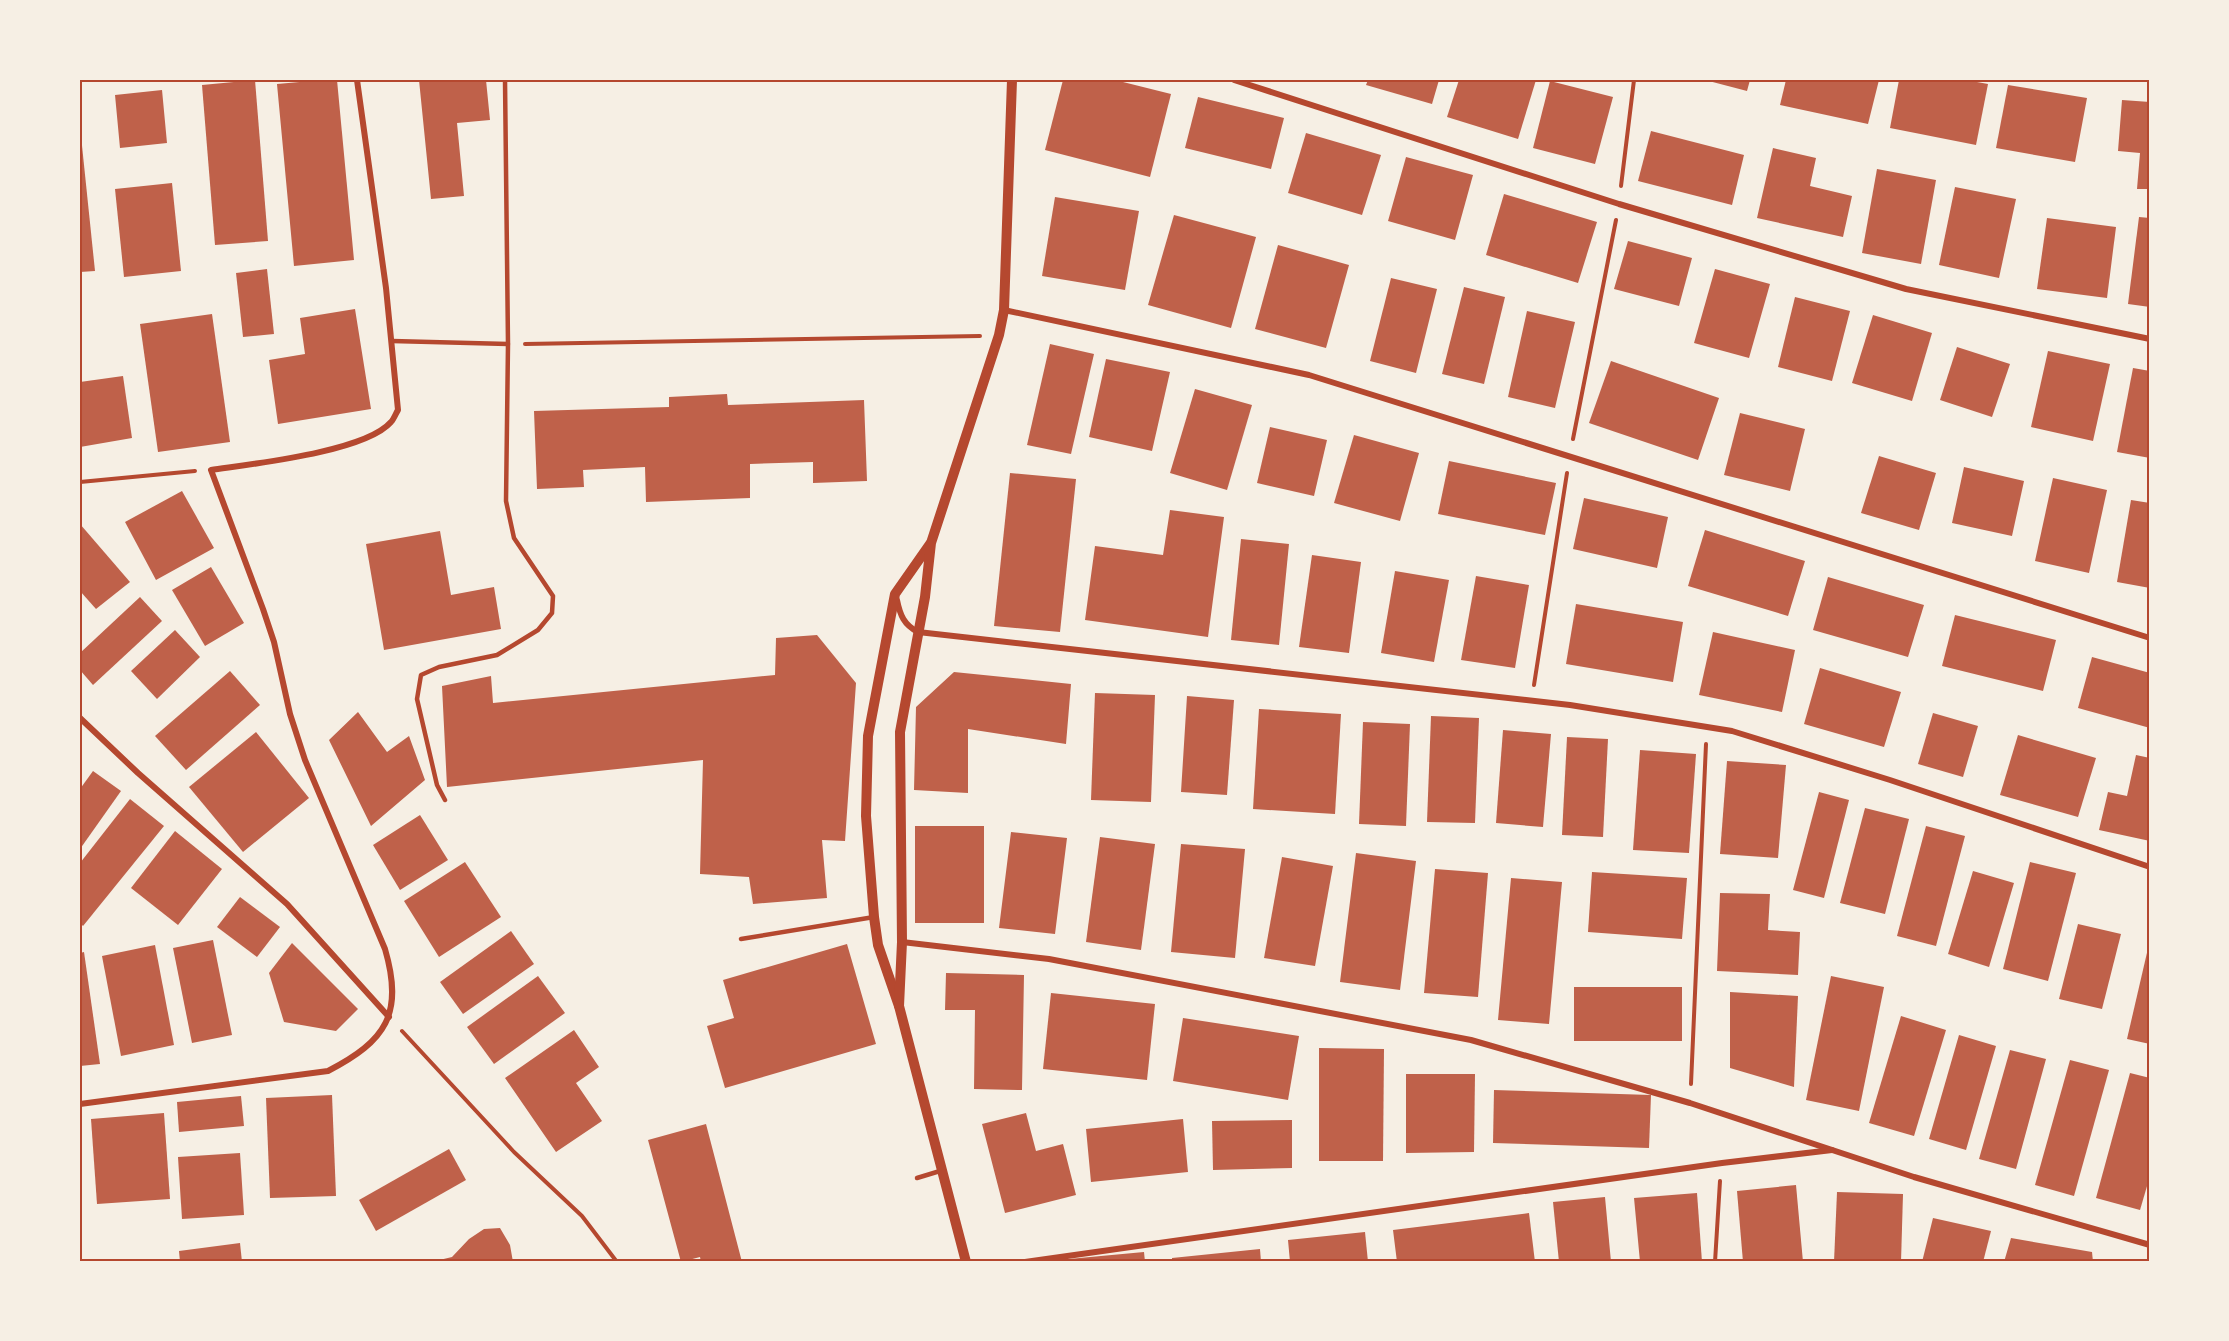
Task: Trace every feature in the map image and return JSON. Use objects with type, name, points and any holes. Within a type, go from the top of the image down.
[{"type":"street","points":[[80,1104],[328,1071],[353,1058],[370,1044],[389,1017],[393,997],[393,975],[385,949],[305,760],[290,714],[281,671],[263,609],[211,470],[312,454],[345,446],[391,423],[398,410],[392,341],[357,80]]},
{"type":"street","points":[[900,1006],[902,942],[900,732],[925,597],[931,543],[999,335],[1004,309],[1012,80]]},
{"type":"street","points":[[1234,80],[1619,204],[1906,290],[2150,339]]},
{"type":"street","points":[[1004,309],[1309,375],[2150,638]]},
{"type":"street","points":[[931,543],[895,594],[868,736],[866,816],[878,945],[900,1006],[966,1262]]},
{"type":"street","points":[[895,594],[904,622],[918,632],[1531,700],[1732,731],[1890,780],[2150,867]]},
{"type":"street","points":[[80,718],[138,773],[287,904],[389,1017]]},
{"type":"street","points":[[902,942],[1049,959],[1471,1040],[1690,1103],[1914,1177],[2150,1245]]},
{"type":"street","points":[[1024,1262],[1722,1163],[1835,1150]]},
{"type":"lane","points":[[445,800],[437,785],[417,699],[421,675],[439,667],[496,655],[538,630],[552,613],[553,596],[514,538],[506,501],[508,344],[505,80]]},
{"type":"lane","points":[[392,341],[508,344]]},
{"type":"lane","points":[[741,939],[874,916]]},
{"type":"lane","points":[[917,1178],[942,1170]]},
{"type":"path","points":[[1531,700],[1570,457],[1619,204],[1634,80]]},
{"type":"path","points":[[508,344],[999,335]]},
{"type":"path","points":[[80,482],[211,470]]},
{"type":"path","points":[[1690,1103],[1707,727]]},
{"type":"path","points":[[389,1017],[514,1152],[582,1216],[616,1262]]},
{"type":"path","points":[[1715,1262],[1722,1163]]},
{"type":"building","points":[[255,80],[268,241],[215,245],[202,85]]},
{"type":"building","points":[[337,80],[354,260],[294,266],[277,84]]},
{"type":"building","points":[[419,80],[486,80],[490,120],[457,123],[464,196],[431,199]]},
{"type":"building","points":[[1063,80],[1115,80],[1171,94],[1150,177],[1045,150]]},
{"type":"building","points":[[1368,80],[1439,80],[1432,104],[1366,85]]},
{"type":"building","points":[[1459,80],[1536,80],[1518,139],[1447,117]]},
{"type":"building","points":[[1705,80],[1750,80],[1747,91]]},
{"type":"building","points":[[1786,80],[1879,80],[1868,124],[1780,105]]},
{"type":"building","points":[[1899,80],[1966,80],[1988,84],[1976,145],[1890,128]]},
{"type":"building","points":[[1550,81],[1613,97],[1595,164],[1533,148]]},
{"type":"building","points":[[2008,85],[2087,98],[2075,162],[1996,148]]},
{"type":"building","points":[[162,90],[167,143],[120,148],[115,95]]},
{"type":"building","points":[[1198,97],[1284,118],[1271,169],[1185,148]]},
{"type":"building","points":[[2122,100],[2150,102],[2150,189],[2137,189],[2140,153],[2118,151]]},
{"type":"building","points":[[1651,131],[1744,155],[1732,205],[1638,181]]},
{"type":"building","points":[[1306,133],[1381,155],[1362,215],[1288,193]]},
{"type":"building","points":[[80,136],[95,271],[80,272]]},
{"type":"building","points":[[1773,148],[1816,158],[1810,186],[1852,196],[1843,237],[1757,218]]},
{"type":"building","points":[[1406,157],[1473,175],[1455,240],[1388,221]]},
{"type":"building","points":[[1877,169],[1936,180],[1921,264],[1862,253]]},
{"type":"building","points":[[172,183],[181,271],[124,277],[115,189]]},
{"type":"building","points":[[1955,187],[2016,199],[1999,278],[1939,265]]},
{"type":"building","points":[[1504,194],[1597,222],[1578,283],[1486,255]]},
{"type":"building","points":[[1055,197],[1139,211],[1125,290],[1042,276]]},
{"type":"building","points":[[1174,215],[1256,237],[1231,328],[1148,305]]},
{"type":"building","points":[[2139,217],[2150,218],[2150,307],[2128,304]]},
{"type":"building","points":[[2047,218],[2116,227],[2107,298],[2037,289]]},
{"type":"building","points":[[1628,241],[1692,258],[1679,306],[1614,289]]},
{"type":"building","points":[[1278,245],[1349,265],[1326,348],[1255,329]]},
{"type":"building","points":[[267,269],[274,334],[243,337],[236,273]]},
{"type":"building","points":[[1715,269],[1770,284],[1749,358],[1694,343]]},
{"type":"building","points":[[1391,278],[1437,289],[1416,373],[1370,361]]},
{"type":"building","points":[[1464,287],[1505,297],[1484,384],[1442,374]]},
{"type":"building","points":[[1795,297],[1850,311],[1832,381],[1778,367]]},
{"type":"building","points":[[355,309],[371,409],[278,424],[269,360],[305,354],[300,318]]},
{"type":"building","points":[[1527,311],[1575,322],[1555,408],[1508,397]]},
{"type":"building","points":[[212,314],[230,442],[158,452],[140,324]]},
{"type":"building","points":[[1873,315],[1932,333],[1912,401],[1852,383]]},
{"type":"building","points":[[1050,344],[1094,354],[1071,454],[1027,445]]},
{"type":"building","points":[[1957,347],[2010,364],[1992,417],[1940,400]]},
{"type":"building","points":[[2048,351],[2110,364],[2093,441],[2031,427]]},
{"type":"building","points":[[1106,359],[1170,372],[1152,451],[1089,437]]},
{"type":"building","points":[[1611,361],[1719,398],[1698,460],[1589,423]]},
{"type":"building","points":[[2133,368],[2150,371],[2150,458],[2117,452]]},
{"type":"building","points":[[123,376],[132,438],[80,447],[80,382]]},
{"type":"building","points":[[1195,389],[1252,405],[1227,490],[1170,473]]},
{"type":"building","points":[[727,394],[728,405],[864,400],[867,481],[813,483],[813,462],[750,464],[750,498],[646,502],[645,467],[583,470],[584,487],[537,489],[534,411],[669,407],[669,397]]},
{"type":"building","points":[[1740,413],[1805,429],[1790,491],[1724,475]]},
{"type":"building","points":[[1270,427],[1327,440],[1314,496],[1257,483]]},
{"type":"building","points":[[1354,435],[1419,453],[1400,521],[1334,503]]},
{"type":"building","points":[[1879,456],[1936,473],[1919,530],[1861,513]]},
{"type":"building","points":[[1449,461],[1556,483],[1545,535],[1438,514]]},
{"type":"building","points":[[1964,467],[2024,481],[2012,536],[1952,523]]},
{"type":"building","points":[[1010,473],[1076,479],[1060,632],[994,626]]},
{"type":"building","points":[[2053,478],[2107,490],[2089,573],[2035,561]]},
{"type":"building","points":[[182,491],[214,548],[156,580],[125,522]]},
{"type":"building","points":[[1584,498],[1668,517],[1657,568],[1573,549]]},
{"type":"building","points":[[2131,500],[2150,503],[2150,588],[2117,582]]},
{"type":"building","points":[[1170,510],[1224,517],[1208,637],[1085,620],[1095,546],[1163,555]]},
{"type":"building","points":[[80,524],[130,582],[96,609],[80,591]]},
{"type":"building","points":[[1705,530],[1805,561],[1788,616],[1688,586]]},
{"type":"building","points":[[440,531],[451,595],[494,587],[501,629],[384,650],[366,544]]},
{"type":"building","points":[[1241,539],[1289,544],[1279,645],[1231,640]]},
{"type":"building","points":[[1312,555],[1361,562],[1349,653],[1299,647]]},
{"type":"building","points":[[211,567],[244,623],[205,646],[172,590]]},
{"type":"building","points":[[1395,571],[1449,580],[1434,662],[1381,653]]},
{"type":"building","points":[[1476,576],[1529,585],[1515,668],[1461,660]]},
{"type":"building","points":[[1828,577],[1924,605],[1908,657],[1813,630]]},
{"type":"building","points":[[140,597],[162,621],[93,685],[80,670],[80,653]]},
{"type":"building","points":[[1576,604],[1683,622],[1673,682],[1566,664]]},
{"type":"building","points":[[1955,615],[2056,640],[2043,691],[1942,666]]},
{"type":"building","points":[[175,630],[200,657],[157,699],[131,671]]},
{"type":"building","points":[[1713,632],[1795,650],[1782,712],[1699,695]]},
{"type":"building","points":[[817,635],[856,683],[845,841],[822,840],[827,898],[753,904],[749,877],[700,874],[703,760],[447,787],[442,686],[491,676],[493,703],[775,675],[776,638]]},
{"type":"building","points":[[2092,657],[2150,673],[2150,728],[2078,708]]},
{"type":"building","points":[[1820,668],[1901,692],[1884,747],[1804,724]]},
{"type":"building","points":[[230,671],[260,705],[186,770],[155,736]]},
{"type":"building","points":[[954,672],[1071,684],[1066,744],[968,729],[968,793],[914,790],[916,707]]},
{"type":"building","points":[[1095,693],[1155,695],[1151,802],[1091,800]]},
{"type":"building","points":[[1187,696],[1234,700],[1227,795],[1181,792]]},
{"type":"building","points":[[1259,709],[1341,714],[1335,814],[1253,809]]},
{"type":"building","points":[[358,712],[387,752],[409,736],[425,780],[371,826],[329,740]]},
{"type":"building","points":[[1933,713],[1978,726],[1963,777],[1918,764]]},
{"type":"building","points":[[1431,716],[1479,718],[1475,823],[1427,822]]},
{"type":"building","points":[[1363,722],[1410,724],[1406,826],[1359,824]]},
{"type":"building","points":[[1503,730],[1551,734],[1543,827],[1496,823]]},
{"type":"building","points":[[256,732],[309,798],[243,852],[189,787]]},
{"type":"building","points":[[2018,735],[2096,758],[2078,817],[2000,795]]},
{"type":"building","points":[[1567,737],[1608,739],[1603,837],[1562,835]]},
{"type":"building","points":[[1640,750],[1696,754],[1689,853],[1633,850]]},
{"type":"building","points":[[2136,755],[2150,758],[2150,841],[2099,830],[2108,792],[2127,796]]},
{"type":"building","points":[[1727,761],[1786,765],[1778,858],[1720,854]]},
{"type":"building","points":[[93,771],[121,791],[80,849],[80,789]]},
{"type":"building","points":[[1819,792],[1849,800],[1824,898],[1793,890]]},
{"type":"building","points":[[130,799],[164,826],[83,926],[80,923],[80,863]]},
{"type":"building","points":[[1865,808],[1909,819],[1885,914],[1840,903]]},
{"type":"building","points":[[420,815],[448,860],[400,890],[373,845]]},
{"type":"building","points":[[915,826],[984,826],[984,923],[915,923]]},
{"type":"building","points":[[1926,826],[1965,836],[1936,946],[1897,936]]},
{"type":"building","points":[[175,831],[222,869],[178,925],[131,888]]},
{"type":"building","points":[[1011,832],[1067,838],[1055,934],[999,928]]},
{"type":"building","points":[[1100,837],[1155,844],[1141,950],[1086,942]]},
{"type":"building","points":[[1181,844],[1245,849],[1235,958],[1171,952]]},
{"type":"building","points":[[1356,853],[1416,861],[1400,990],[1340,982]]},
{"type":"building","points":[[1282,857],[1333,866],[1315,966],[1264,958]]},
{"type":"building","points":[[465,862],[501,917],[439,957],[404,901]]},
{"type":"building","points":[[2030,862],[2076,873],[2048,981],[2003,969]]},
{"type":"building","points":[[1435,869],[1488,873],[1478,997],[1424,993]]},
{"type":"building","points":[[1973,871],[2014,883],[1989,967],[1948,954]]},
{"type":"building","points":[[1592,872],[1687,878],[1682,939],[1588,932]]},
{"type":"building","points":[[1511,878],[1562,882],[1549,1024],[1498,1020]]},
{"type":"building","points":[[1720,893],[1770,894],[1768,930],[1800,932],[1798,975],[1717,971]]},
{"type":"building","points":[[240,897],[280,927],[257,957],[217,927]]},
{"type":"building","points":[[2078,924],[2121,934],[2102,1009],[2059,999]]},
{"type":"building","points":[[511,931],[534,964],[463,1014],[440,982]]},
{"type":"building","points":[[213,940],[232,1035],[192,1043],[173,948]]},
{"type":"building","points":[[292,943],[358,1009],[336,1031],[284,1022],[269,973]]},
{"type":"building","points":[[847,944],[876,1044],[725,1088],[707,1026],[734,1018],[723,980]]},
{"type":"building","points":[[2150,944],[2150,1044],[2127,1039]]},
{"type":"building","points":[[155,945],[174,1045],[121,1056],[102,956]]},
{"type":"building","points":[[84,952],[100,1064],[80,1066],[80,953]]},
{"type":"building","points":[[946,973],[1024,975],[1022,1090],[974,1089],[975,1010],[945,1010]]},
{"type":"building","points":[[538,976],[565,1013],[494,1064],[467,1027]]},
{"type":"building","points":[[1831,976],[1884,987],[1859,1111],[1806,1100]]},
{"type":"building","points":[[1574,987],[1682,987],[1682,1041],[1574,1041]]},
{"type":"building","points":[[1730,992],[1798,996],[1794,1087],[1730,1068]]},
{"type":"building","points":[[1051,993],[1155,1004],[1147,1080],[1043,1069]]},
{"type":"building","points":[[1901,1016],[1946,1030],[1914,1136],[1869,1123]]},
{"type":"building","points":[[1183,1018],[1299,1036],[1288,1100],[1173,1081]]},
{"type":"building","points":[[574,1030],[599,1067],[576,1083],[602,1121],[556,1152],[505,1078]]},
{"type":"building","points":[[1959,1035],[1996,1046],[1966,1150],[1929,1139]]},
{"type":"building","points":[[1319,1048],[1384,1049],[1383,1161],[1319,1161]]},
{"type":"building","points":[[2010,1050],[2046,1059],[2016,1169],[1979,1159]]},
{"type":"building","points":[[2070,1060],[2109,1070],[2074,1196],[2035,1185]]},
{"type":"building","points":[[2130,1073],[2150,1078],[2150,1176],[2140,1210],[2096,1198]]},
{"type":"building","points":[[1406,1074],[1475,1074],[1474,1152],[1406,1153]]},
{"type":"building","points":[[1494,1090],[1651,1095],[1649,1148],[1493,1143]]},
{"type":"building","points":[[332,1095],[336,1196],[270,1198],[266,1098]]},
{"type":"building","points":[[241,1096],[244,1126],[179,1132],[177,1102]]},
{"type":"building","points":[[164,1113],[170,1199],[97,1204],[91,1119]]},
{"type":"building","points":[[1026,1113],[1036,1151],[1063,1144],[1076,1195],[1005,1213],[982,1124]]},
{"type":"building","points":[[1183,1119],[1188,1172],[1091,1182],[1086,1129]]},
{"type":"building","points":[[1292,1120],[1292,1168],[1213,1170],[1212,1121]]},
{"type":"building","points":[[706,1124],[742,1262],[701,1262],[700,1257],[681,1262],[648,1140]]},
{"type":"building","points":[[449,1149],[466,1180],[376,1231],[359,1200]]},
{"type":"building","points":[[240,1153],[244,1215],[182,1219],[178,1157]]},
{"type":"building","points":[[1796,1185],[1803,1262],[1743,1262],[1737,1191]]},
{"type":"building","points":[[1837,1192],[1903,1194],[1901,1262],[1834,1262]]},
{"type":"building","points":[[1697,1193],[1702,1262],[1640,1262],[1634,1198]]},
{"type":"building","points":[[1605,1197],[1611,1262],[1559,1262],[1553,1202]]},
{"type":"building","points":[[1529,1213],[1535,1262],[1397,1262],[1393,1230]]},
{"type":"building","points":[[1933,1218],[1991,1231],[1983,1262],[1922,1262]]},
{"type":"building","points":[[500,1228],[510,1245],[513,1262],[431,1262],[452,1257],[469,1239],[484,1229]]},
{"type":"building","points":[[1365,1232],[1368,1262],[1290,1262],[1288,1240]]},
{"type":"building","points":[[2011,1238],[2092,1252],[2093,1262],[2004,1262]]},
{"type":"building","points":[[240,1243],[242,1262],[180,1262],[179,1251]]},
{"type":"building","points":[[1260,1249],[1261,1262],[1172,1262],[1172,1258]]},
{"type":"building","points":[[1144,1252],[1145,1262],[1059,1262],[1058,1260]]}]
